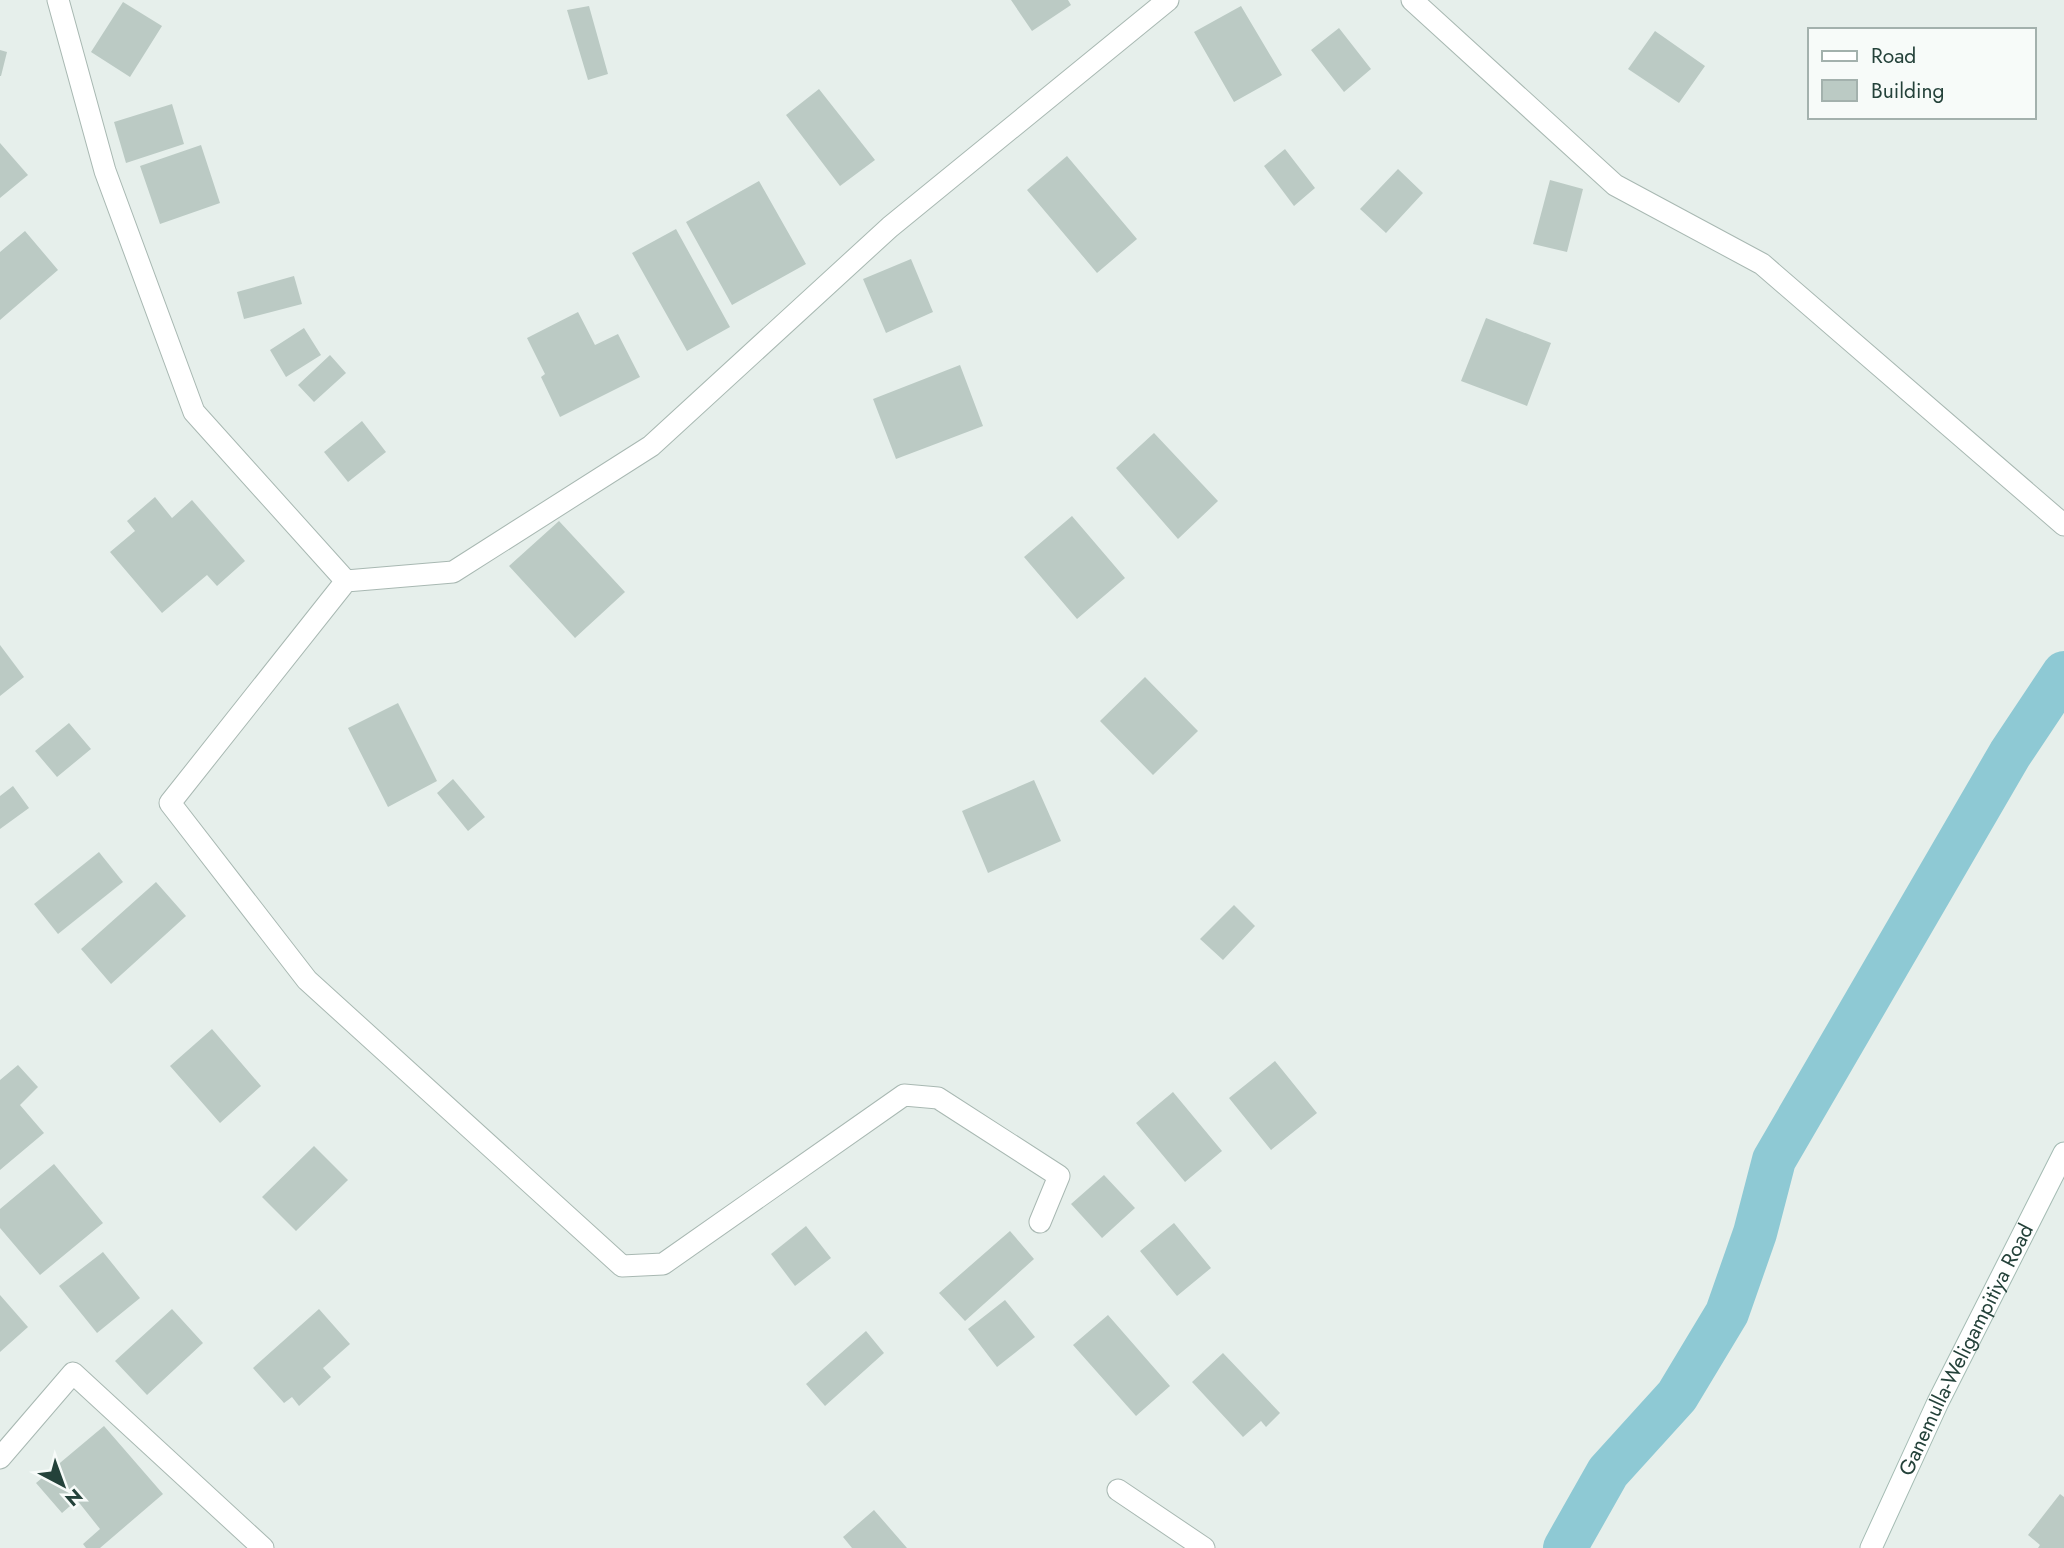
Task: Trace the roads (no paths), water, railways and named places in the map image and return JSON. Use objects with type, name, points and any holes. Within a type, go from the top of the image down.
[{"type":"street","points":[[58,0],[105,171],[194,412],[346,581]]},
{"type":"street","points":[[1040,1222],[1059,1176],[939,1098],[904,1095],[663,1264],[622,1266],[307,980],[170,803],[346,581],[453,572],[651,446],[890,227],[1168,0]]},
{"type":"street","points":[[1412,0],[1615,186],[1762,264],[2064,525]]},
{"type":"street","name":"Ganemulla-Weligampitiya Road","points":[[1871,1548],[1938,1402],[2064,1153]]},
{"type":"street","points":[[0,1458],[73,1373],[263,1548]]},
{"type":"street","points":[[1118,1490],[1204,1548]]},
{"type":"waterway","points":[[1565,1548],[1608,1472],[1677,1396],[1727,1313],[1755,1233],[1774,1160],[2010,754],[2064,673]]}]
